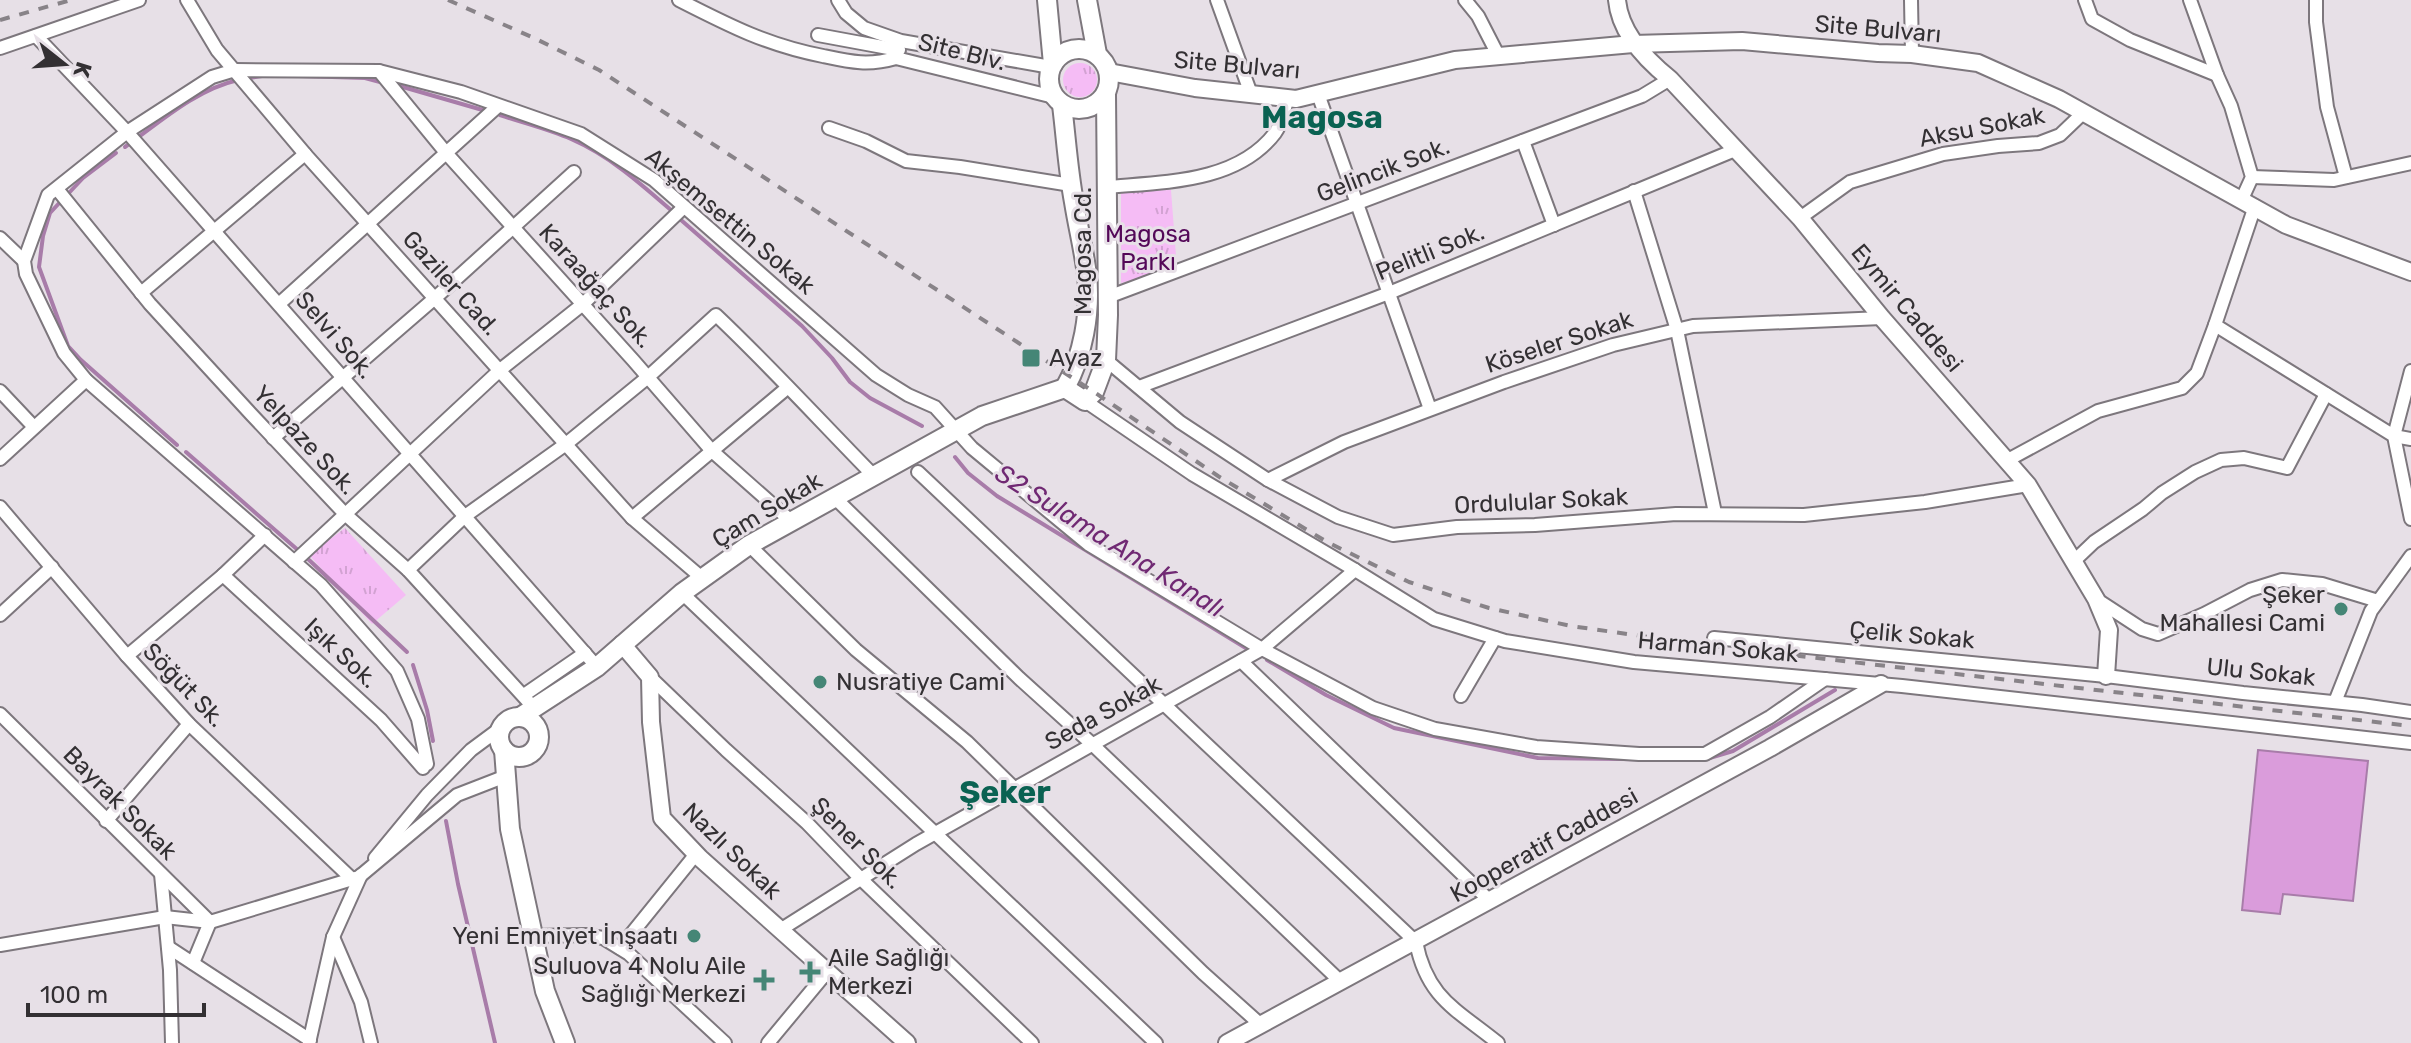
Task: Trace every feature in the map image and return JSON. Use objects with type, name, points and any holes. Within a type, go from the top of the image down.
[{"type":"main road","points":[[1047,0],[1052,65],[1050,88],[1058,101],[1071,109],[1082,110],[1092,108],[1106,95],[1109,72],[1097,54],[1089,50],[1072,50],[1057,58],[1052,65]]},
{"type":"main road","points":[[1087,0],[1097,54]]},
{"type":"main road","name":"Magosa Cd.","points":[[1085,401],[1094,392],[1106,360],[1106,95]]},
{"type":"main road","name":"Magosa Cd.","points":[[1058,101],[1087,277],[1087,313],[1082,344],[1065,388]]},
{"type":"main road","points":[[1065,388],[1085,401]]},
{"type":"main road","name":"Çam Sokak","points":[[502,727],[591,660],[622,644],[682,593],[749,545],[982,416],[1065,388]]},
{"type":"main road","points":[[504,750],[511,755],[524,756],[538,743],[538,730],[530,720],[526,707]]},
{"type":"main road","points":[[502,727],[499,740],[504,750],[510,829],[545,991],[565,1043]]},
{"type":"street","points":[[0,48],[139,0]]},
{"type":"street","name":"Gaziler Cad.","points":[[187,0],[217,50],[305,154],[632,518],[702,578]]},
{"type":"street","name":"Site Blv.","points":[[679,0],[743,33],[787,49],[861,64],[878,63],[899,50],[1052,65]]},
{"type":"street","points":[[838,0],[846,13],[864,28],[899,50]]},
{"type":"street","points":[[1217,0],[1251,94]]},
{"type":"street","points":[[1465,0],[1478,16],[1498,55]]},
{"type":"street","name":"Eymir Caddesi","points":[[1617,0],[1618,10],[1633,44],[1670,79],[1800,218],[1882,318],[2028,485],[2096,599],[2109,630],[2106,676]]},
{"type":"street","points":[[1911,0],[1912,54]]},
{"type":"street","points":[[2085,0],[2092,19],[2130,40],[2217,75]]},
{"type":"street","points":[[2006,461],[2098,411],[2182,388],[2197,373],[2215,325],[2248,203],[2252,177],[2231,106],[2190,0]]},
{"type":"street","points":[[2316,0],[2327,107],[2346,177]]},
{"type":"street","points":[[818,35],[899,50]]},
{"type":"street","name":"Selvi Sok.","points":[[36,36],[132,137],[591,660]]},
{"type":"street","name":"Site Bulvarı","points":[[1109,72],[1195,88],[1296,99],[1440,63],[1633,44],[1742,41],[1912,54],[1978,63],[2059,99],[2286,225],[2411,272]]},
{"type":"street","name":"Site Blv.","points":[[899,50],[1058,101]]},
{"type":"street","name":"Akşemsettin Sokak","points":[[24,261],[48,195],[212,77],[235,70],[379,71],[461,92],[581,134],[654,180],[876,375],[935,407],[972,448],[1088,544],[1262,649],[1373,708],[1435,729],[1536,747],[1639,754],[1705,754],[1770,717],[1825,679]]},
{"type":"street","name":"Karaağaç Sok.","points":[[379,71],[447,154],[712,451],[791,521]]},
{"type":"street","name":"Gelincik Sok.","points":[[1108,297],[1642,96],[1670,79]]},
{"type":"street","points":[[1318,94],[1430,409]]},
{"type":"street","points":[[1107,187],[1183,181],[1229,168],[1259,150],[1278,131],[1288,98]]},
{"type":"street","points":[[279,304],[498,106]]},
{"type":"street","name":"Aksu Sokak","points":[[1800,218],[1850,182],[1943,154],[2039,143],[2060,135],[2083,113]]},
{"type":"street","points":[[829,128],[866,141],[906,161],[1071,185]]},
{"type":"street","points":[[1523,141],[1554,225]]},
{"type":"street","name":"Pelitli Sok.","points":[[1139,387],[1389,293],[1735,150]]},
{"type":"street","points":[[141,293],[305,154]]},
{"type":"street","points":[[2252,177],[2334,180],[2411,163]]},
{"type":"street","points":[[273,438],[574,172]]},
{"type":"street","name":"Yelpaze Sok.","points":[[57,189],[141,293],[345,514],[408,570],[526,707]]},
{"type":"street","points":[[1634,191],[1677,330],[1715,513]]},
{"type":"street","points":[[0,238],[24,261],[26,274],[64,353],[86,380],[294,562],[500,370],[583,304],[684,207]]},
{"type":"street","points":[[408,570],[465,516],[566,444],[648,377],[716,315],[873,475]]},
{"type":"street","name":"Köseler Sokak","points":[[1268,480],[1344,442],[1613,345],[1693,326],[1882,318]]},
{"type":"street","points":[[2215,325],[2394,436],[2411,439]]},
{"type":"street","name":"Ordulular Sokak","points":[[1106,360],[1180,422],[1268,480],[1338,517],[1393,535],[1457,527],[1715,513],[1804,515],[1925,502],[2028,485]]},
{"type":"street","points":[[2411,371],[2394,436],[2411,519]]},
{"type":"street","points":[[0,459],[86,380]]},
{"type":"street","points":[[632,518],[787,388]]},
{"type":"street","points":[[0,391],[34,427]]},
{"type":"street","points":[[2073,562],[2094,542],[2162,493],[2221,460],[2244,458],[2287,468],[2326,394]]},
{"type":"street","name":"Harman Sokak","points":[[1085,401],[1192,474],[1434,619],[1495,638],[1634,662],[1881,684],[2411,743]]},
{"type":"street","points":[[918,472],[1416,942],[1425,975],[1437,994],[1498,1043]]},
{"type":"street","points":[[834,497],[1019,678],[1341,982]]},
{"type":"street","name":"Söğüt Sk.","points":[[0,507],[189,724],[355,878]]},
{"type":"street","points":[[127,656],[265,535]]},
{"type":"street","points":[[749,545],[856,650],[967,742],[1203,973],[1261,1025]]},
{"type":"street","points":[[2335,702],[2371,611],[2411,556]]},
{"type":"street","name":"Işık Sok.","points":[[223,575],[381,720],[425,766],[418,719],[397,671],[321,585],[294,562]]},
{"type":"street","points":[[0,615],[52,567]]},
{"type":"street","name":"Seda Sokak","points":[[780,930],[936,833],[1262,649],[1355,570]]},
{"type":"street","points":[[2096,599],[2142,629],[2158,634],[2250,590],[2282,580],[2322,584],[2378,601]]},
{"type":"street","points":[[682,593],[1156,1043]]},
{"type":"street","points":[[1461,696],[1495,638]]},
{"type":"street","name":"Çelik Sokak","points":[[1714,638],[2106,676]]},
{"type":"street","points":[[622,644],[650,677]]},
{"type":"street","points":[[1241,661],[1490,901]]},
{"type":"street","name":"Ulu Sokak","points":[[2106,676],[2411,712]]},
{"type":"street","name":"Nazlı Sokak","points":[[650,677],[651,722],[662,818],[696,854],[907,1043]]},
{"type":"street","name":"Şener Sok.","points":[[650,677],[807,823],[1032,1043]]},
{"type":"street","name":"Kooperatif Caddesi","points":[[1227,1043],[1770,748],[1881,684]]},
{"type":"street","name":"Bayrak Sokak","points":[[0,714],[210,922]]},
{"type":"street","points":[[106,821],[189,724]]},
{"type":"street","points":[[168,947],[310,1041],[333,937],[355,878],[471,750],[502,727]]},
{"type":"street","points":[[0,945],[165,917],[210,922],[355,878],[457,795],[506,776]]},
{"type":"street","points":[[620,948],[696,854]]},
{"type":"street","points":[[161,874],[172,1043]]},
{"type":"street","points":[[193,963],[210,922]]},
{"type":"street","points":[[534,936],[585,935],[603,938],[629,954],[725,1043]]},
{"type":"street","points":[[333,937],[361,1002],[371,1043]]},
{"type":"street","points":[[768,1043],[827,972]]},
{"type":"green space","points":[[1080,63],[1092,68],[1097,80],[1092,92],[1080,97],[1068,92],[1063,80],[1068,68]]},
{"type":"green space","name":"Magosa Parkı","points":[[1171,190],[1177,269],[1121,283],[1121,191]]},
{"type":"green space","points":[[345,528],[406,595],[372,624],[309,555]]},
{"type":"shaded area","points":[[2258,750],[2368,761],[2353,901],[2283,894],[2280,914],[2242,910]]},
{"type":"waterway","name":"S2 Sulama Ana Kanalı","points":[[249,78],[262,76]]},
{"type":"waterway","name":"S2 Sulama Ana Kanalı","points":[[299,76],[365,78],[380,82]]},
{"type":"waterway","name":"S2 Sulama Ana Kanalı","points":[[125,147],[193,99],[238,80]]},
{"type":"waterway","name":"S2 Sulama Ana Kanalı","points":[[396,85],[486,111]]},
{"type":"waterway","name":"S2 Sulama Ana Kanalı","points":[[500,115],[585,146],[624,171],[672,211]]},
{"type":"waterway","name":"S2 Sulama Ana Kanalı","points":[[67,195],[83,178],[116,153]]},
{"type":"waterway","name":"S2 Sulama Ana Kanalı","points":[[62,200],[50,213],[39,267],[68,346],[177,445]]},
{"type":"waterway","name":"S2 Sulama Ana Kanalı","points":[[681,220],[802,326],[850,382],[870,398],[922,426]]},
{"type":"waterway","name":"S2 Sulama Ana Kanalı","points":[[186,452],[299,551]]},
{"type":"waterway","name":"S2 Sulama Ana Kanalı","points":[[955,457],[968,473],[997,496],[1249,650]]},
{"type":"waterway","name":"S2 Sulama Ana Kanalı","points":[[308,559],[407,652]]},
{"type":"waterway","name":"S2 Sulama Ana Kanalı","points":[[1267,660],[1326,695],[1394,728],[1538,758],[1703,760],[1733,751],[1835,690]]},
{"type":"waterway","name":"S2 Sulama Ana Kanalı","points":[[413,665],[433,741]]},
{"type":"waterway","name":"S2 Sulama Ana Kanalı","points":[[446,821],[495,1043]]},
{"type":"railway","points":[[0,20],[71,0]]},
{"type":"railway","points":[[448,0],[599,70],[1218,476],[1327,542],[1409,582],[1489,608],[1571,626],[1712,646],[2411,726]]},
{"type":"place","name":"Ayaz","points":[[1031,358]]},
{"type":"place","name":"Şeker Mahallesi Cami","points":[[2341,609]]},
{"type":"place","name":"Nusratiye Cami","points":[[820,682]]},
{"type":"place","name":"Yeni Emniyet İnşaatı","points":[[694,936]]},
{"type":"place","name":"Aile Sağlığı Merkezi","points":[[810,972]]},
{"type":"place","name":"Suluova 4 Nolu Aile Sağlığı Merkezi","points":[[764,980]]},
{"type":"district","name":"Magosa","points":[[1322,117]]},
{"type":"district","name":"Şeker","points":[[1005,792]]}]
